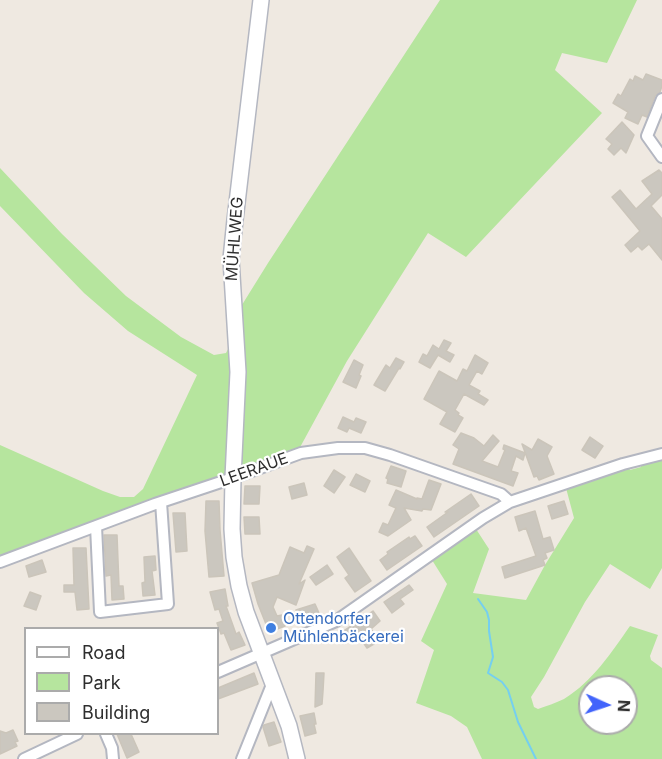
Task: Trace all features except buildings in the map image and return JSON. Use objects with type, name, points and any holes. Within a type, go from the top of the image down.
[{"type":"street","name":"MÜHLWEG","points":[[261,0],[231,259],[238,372],[232,478],[232,529],[237,580],[246,612],[289,726],[297,759]]},
{"type":"street","points":[[662,99],[647,136],[662,157]]},
{"type":"street","name":"LEERAUE","points":[[0,562],[301,453],[338,448],[365,448],[390,455],[501,494],[510,502]]},
{"type":"street","points":[[219,672],[336,621],[483,518],[510,502],[623,464],[662,454]]},
{"type":"street","points":[[96,526],[100,612],[168,604],[161,502]]},
{"type":"street","points":[[242,759],[273,682]]},
{"type":"street","points":[[24,759],[75,735]]},
{"type":"street","points":[[106,735],[112,748],[113,759]]},
{"type":"green space","points":[[440,0],[637,0],[607,63],[562,53],[555,70],[602,113],[466,257],[428,233],[347,361],[298,451],[155,499],[0,556],[0,445],[103,491],[120,497],[134,497],[143,489],[197,375],[128,331],[84,293],[0,206],[0,168],[62,234],[126,296],[181,337],[214,355],[226,353],[229,347],[227,329]]},
{"type":"green space","points":[[662,457],[662,568],[650,589],[610,564],[585,602],[531,697],[534,707],[538,709],[564,699],[578,689],[578,735],[638,735],[638,675],[592,675],[630,626],[658,635],[650,656],[651,660],[662,668],[662,759],[482,759],[467,727],[451,716],[416,703],[434,650],[421,641],[447,584],[432,560],[476,529],[489,549],[473,593],[526,600],[574,518],[566,488],[629,468],[630,470],[641,467],[641,464]]},
{"type":"waterway","points":[[478,599],[487,612],[489,620],[493,657],[488,673],[502,682],[508,690],[518,722],[536,759]]},
{"type":"place","name":"Ottendorfer Mühlenbäckerei","points":[[271,628]]}]
